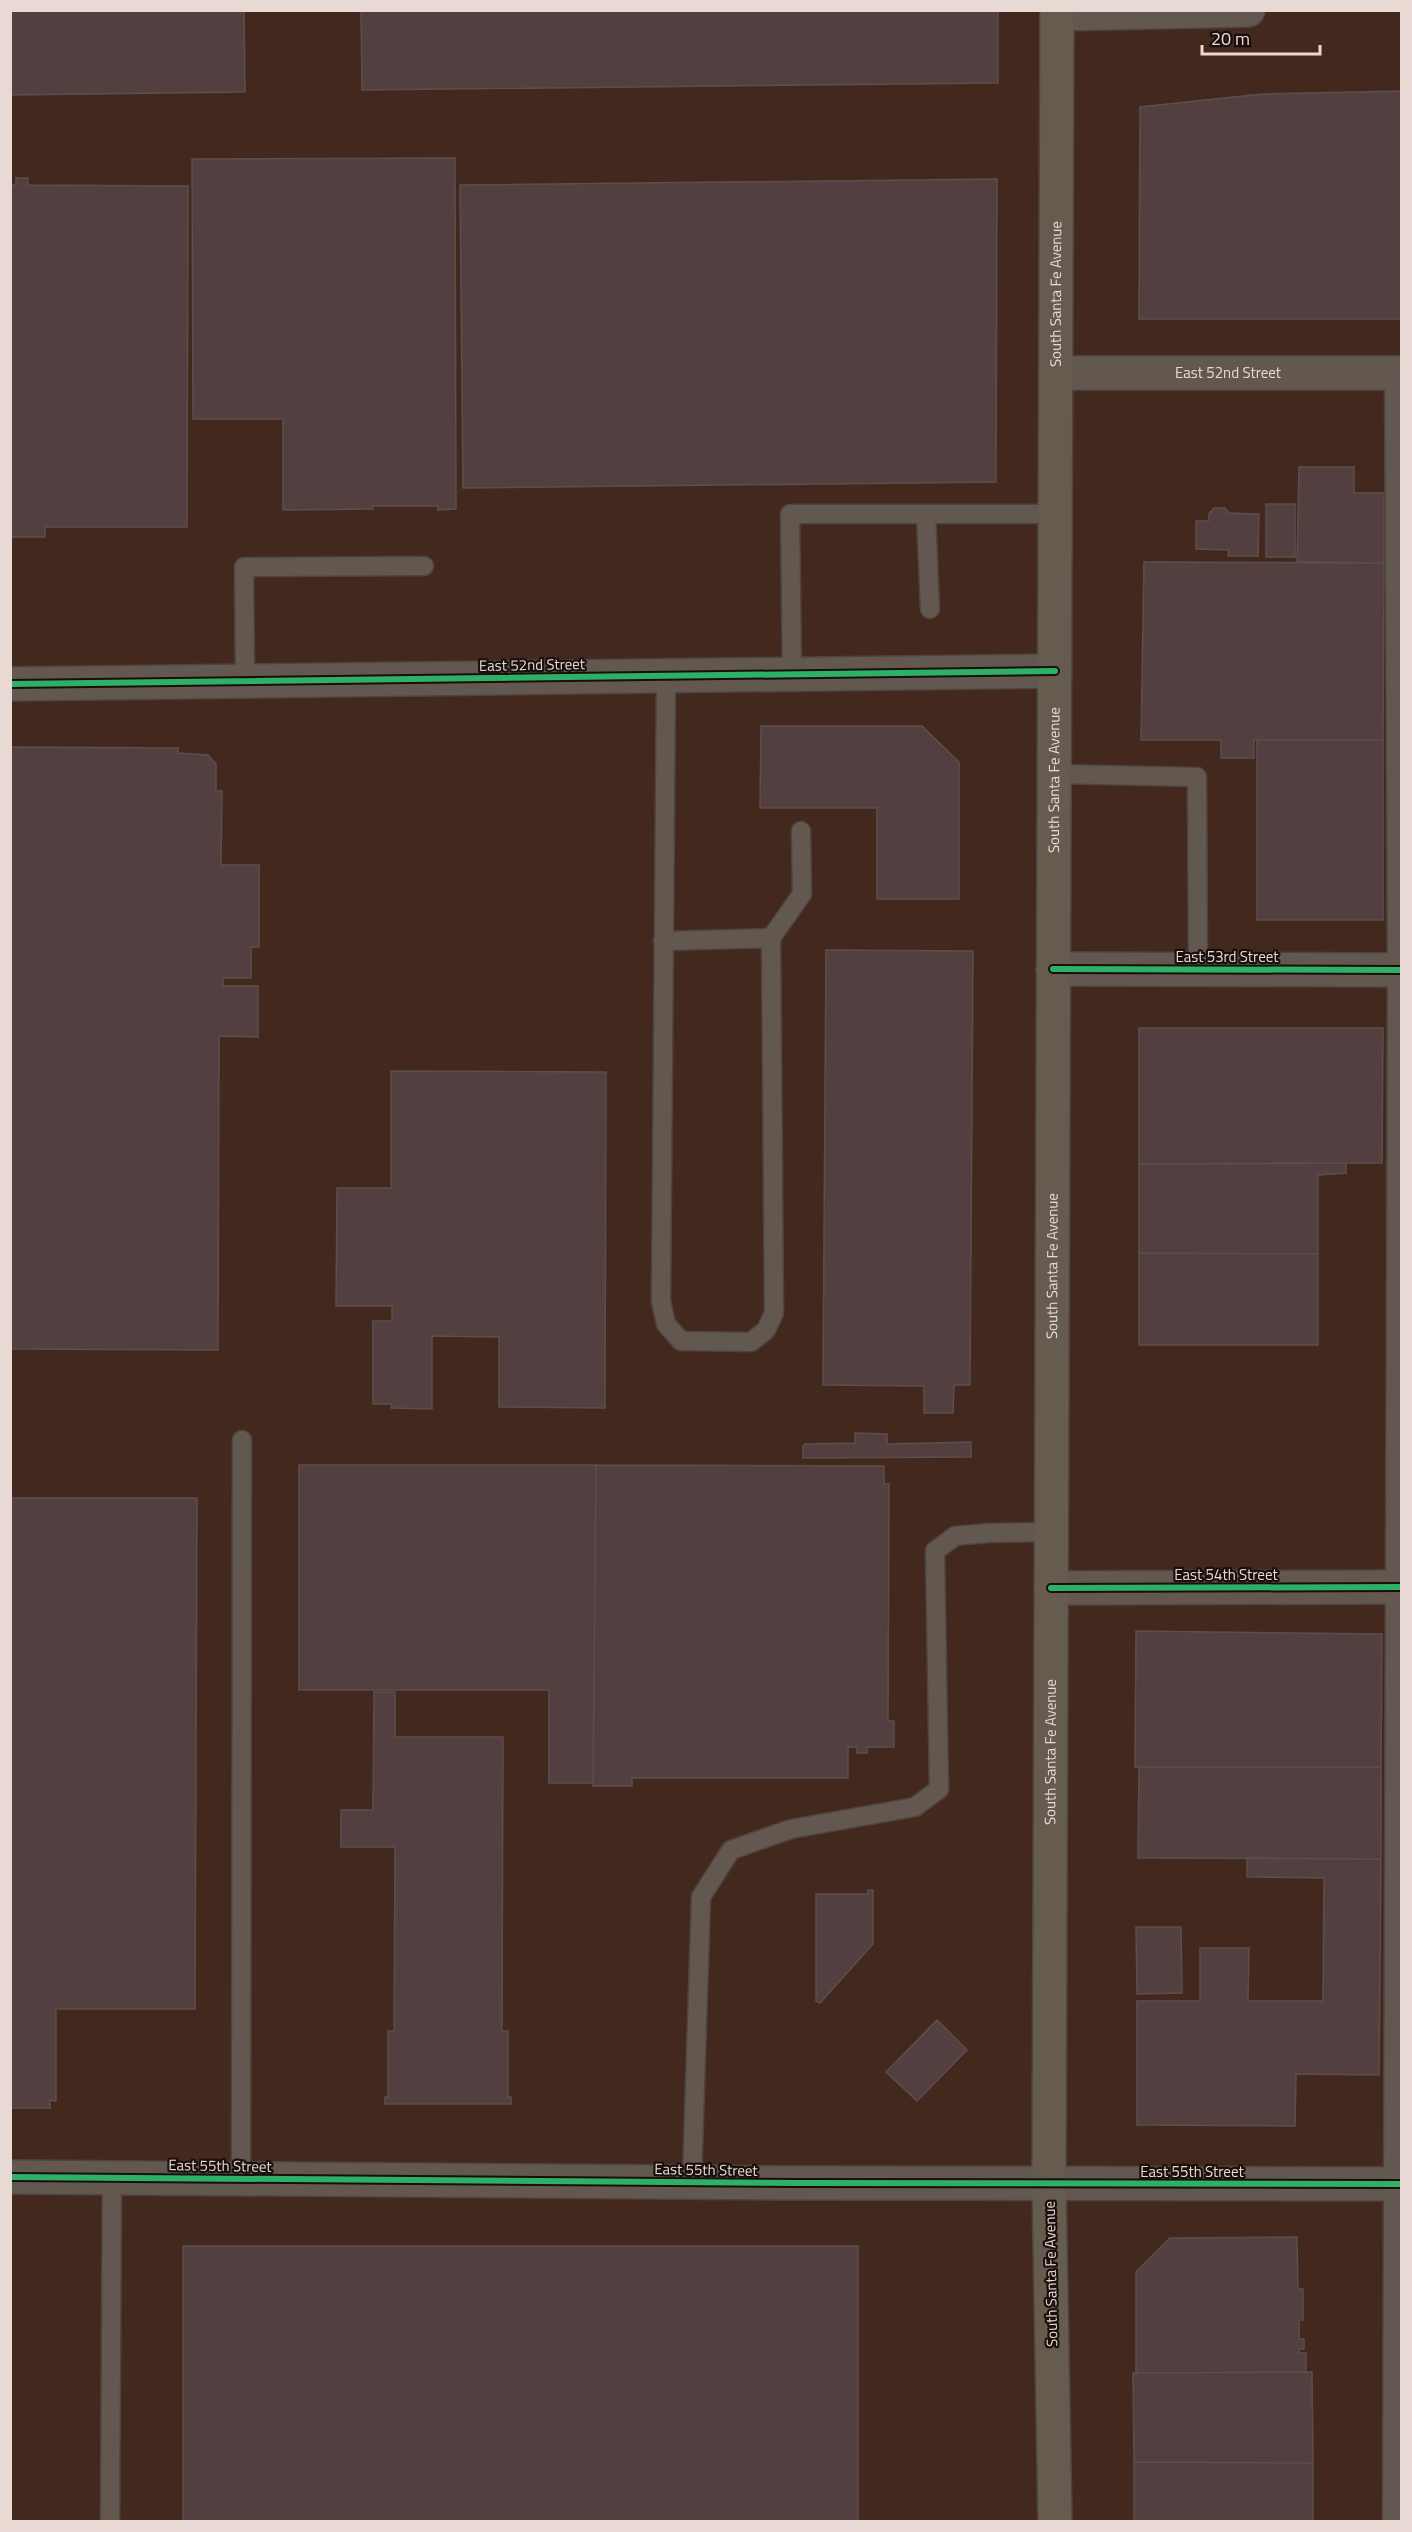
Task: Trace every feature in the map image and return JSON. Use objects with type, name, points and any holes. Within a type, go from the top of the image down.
[{"type":"main road","name":"South Santa Fe Avenue","points":[[1055,2522],[1049,2184],[1058,12]]},
{"type":"street","points":[[1058,12],[1248,10]]},
{"type":"street","name":"East 52nd Street","points":[[1056,373],[1398,373]]},
{"type":"street","name":"East 52nd Street","points":[[10,684],[1055,670]]},
{"type":"street","name":"East 53rd Street","points":[[1053,969],[1399,970]]},
{"type":"street","name":"East 54th Street","points":[[1052,1588],[1398,1587]]},
{"type":"street","name":"East 55th Street","points":[[10,2177],[1397,2184]]},
{"type":"lane","points":[[1392,2522],[1397,2184],[1398,373]]},
{"type":"lane","points":[[792,674],[790,514],[1055,514]]},
{"type":"lane","points":[[926,514],[930,609]]},
{"type":"lane","points":[[245,680],[244,567],[424,566]]},
{"type":"lane","points":[[666,675],[661,1300],[666,1323],[681,1341],[751,1342],[766,1330],[774,1313],[771,938],[802,894],[801,831]]},
{"type":"lane","points":[[1055,774],[1197,777],[1198,969]]},
{"type":"lane","points":[[663,941],[771,938]]},
{"type":"lane","points":[[241,2179],[242,1440]]},
{"type":"lane","points":[[692,2181],[701,1897],[731,1850],[791,1829],[915,1807],[939,1790],[935,1551],[955,1536],[1052,1532]]},
{"type":"lane","points":[[110,2522],[112,2177]]},
{"type":"shaded area","points":[[11,11],[1401,11],[1401,2521],[11,2521]]},
{"type":"building","points":[[10,10],[244,10],[245,92],[10,95]]},
{"type":"building","points":[[361,10],[998,10],[998,83],[362,90]]},
{"type":"building","points":[[1402,91],[1402,319],[1139,319],[1140,107],[1262,94]]},
{"type":"building","points":[[455,158],[456,509],[438,510],[438,506],[373,506],[373,509],[283,510],[283,419],[193,419],[192,159]]},
{"type":"building","points":[[16,178],[28,178],[28,185],[188,186],[187,527],[45,527],[45,537],[10,537],[10,185],[16,185]]},
{"type":"building","points":[[997,179],[996,482],[463,488],[460,185]]},
{"type":"building","points":[[1299,467],[1354,467],[1354,493],[1384,493],[1384,563],[1297,562]]},
{"type":"building","points":[[1266,504],[1295,504],[1295,557],[1266,557]]},
{"type":"building","points":[[1214,508],[1225,508],[1229,513],[1259,514],[1258,556],[1228,556],[1229,550],[1196,549],[1196,521],[1209,521],[1209,514]]},
{"type":"building","points":[[1144,562],[1384,563],[1383,740],[1254,740],[1254,758],[1221,758],[1221,740],[1141,740]]},
{"type":"building","points":[[761,726],[922,726],[959,762],[959,899],[877,899],[877,808],[760,808]]},
{"type":"building","points":[[1257,740],[1383,740],[1383,920],[1257,920]]},
{"type":"building","points":[[10,747],[178,748],[178,753],[208,755],[216,764],[216,791],[222,791],[221,865],[259,865],[259,947],[251,947],[251,978],[223,978],[223,986],[258,986],[258,1037],[219,1036],[218,1350],[10,1349]]},
{"type":"building","points":[[826,950],[973,951],[970,1385],[954,1385],[953,1413],[924,1413],[924,1386],[823,1385]]},
{"type":"building","points":[[1139,1028],[1383,1028],[1382,1163],[1139,1164]]},
{"type":"building","points":[[391,1071],[606,1072],[605,1408],[499,1407],[499,1337],[432,1336],[432,1409],[391,1408],[391,1404],[373,1404],[373,1321],[392,1321],[392,1306],[336,1306],[337,1188],[391,1188]]},
{"type":"building","points":[[1346,1163],[1346,1173],[1318,1175],[1318,1254],[1139,1253],[1139,1164]]},
{"type":"building","points":[[1139,1253],[1318,1254],[1318,1345],[1139,1345]]},
{"type":"building","points":[[855,1433],[887,1434],[887,1444],[971,1442],[971,1457],[803,1458],[805,1444],[855,1443]]},
{"type":"building","points":[[299,1465],[596,1465],[593,1783],[549,1783],[549,1690],[299,1690]]},
{"type":"building","points":[[596,1465],[884,1466],[884,1484],[889,1484],[888,1721],[894,1721],[894,1747],[867,1747],[867,1753],[857,1753],[857,1747],[848,1747],[848,1778],[632,1778],[632,1786],[593,1786]]},
{"type":"building","points":[[10,1498],[197,1498],[195,2009],[56,2009],[56,2101],[50,2100],[50,2108],[10,2108]]},
{"type":"building","points":[[1136,1631],[1382,1634],[1381,1767],[1135,1767]]},
{"type":"building","points":[[374,1692],[395,1692],[395,1737],[503,1737],[502,2031],[508,2031],[508,2097],[511,2097],[511,2104],[385,2104],[385,2097],[388,2097],[388,2031],[394,2031],[395,1847],[341,1847],[341,1810],[373,1810]]},
{"type":"building","points":[[1139,1767],[1381,1767],[1381,1859],[1138,1858]]},
{"type":"building","points":[[1247,1858],[1381,1859],[1379,2075],[1296,2074],[1295,2126],[1137,2125],[1137,2001],[1200,2001],[1200,1948],[1249,1948],[1248,2001],[1323,2001],[1324,1878],[1247,1877]]},
{"type":"building","points":[[868,1890],[873,1890],[873,1944],[820,2003],[816,2001],[816,1894],[868,1894]]},
{"type":"building","points":[[1136,1927],[1181,1927],[1182,1993],[1137,1994]]},
{"type":"building","points":[[937,2020],[967,2050],[917,2101],[886,2072]]},
{"type":"building","points":[[1297,2237],[1298,2289],[1303,2289],[1303,2320],[1299,2320],[1299,2339],[1304,2339],[1304,2349],[1299,2349],[1299,2353],[1306,2353],[1306,2372],[1136,2373],[1136,2272],[1170,2238]]},
{"type":"building","points":[[183,2246],[858,2246],[858,2522],[183,2522]]},
{"type":"building","points":[[1312,2372],[1313,2463],[1134,2462],[1133,2373]]},
{"type":"building","points":[[1134,2462],[1313,2463],[1313,2522],[1134,2522]]},
{"type":"cycle path","points":[[10,684],[1055,671]]},
{"type":"cycle path","points":[[1053,969],[1402,970]]},
{"type":"cycle path","points":[[1051,1588],[1402,1587]]},
{"type":"cycle path","points":[[10,2177],[796,2183],[1402,2184]]}]
